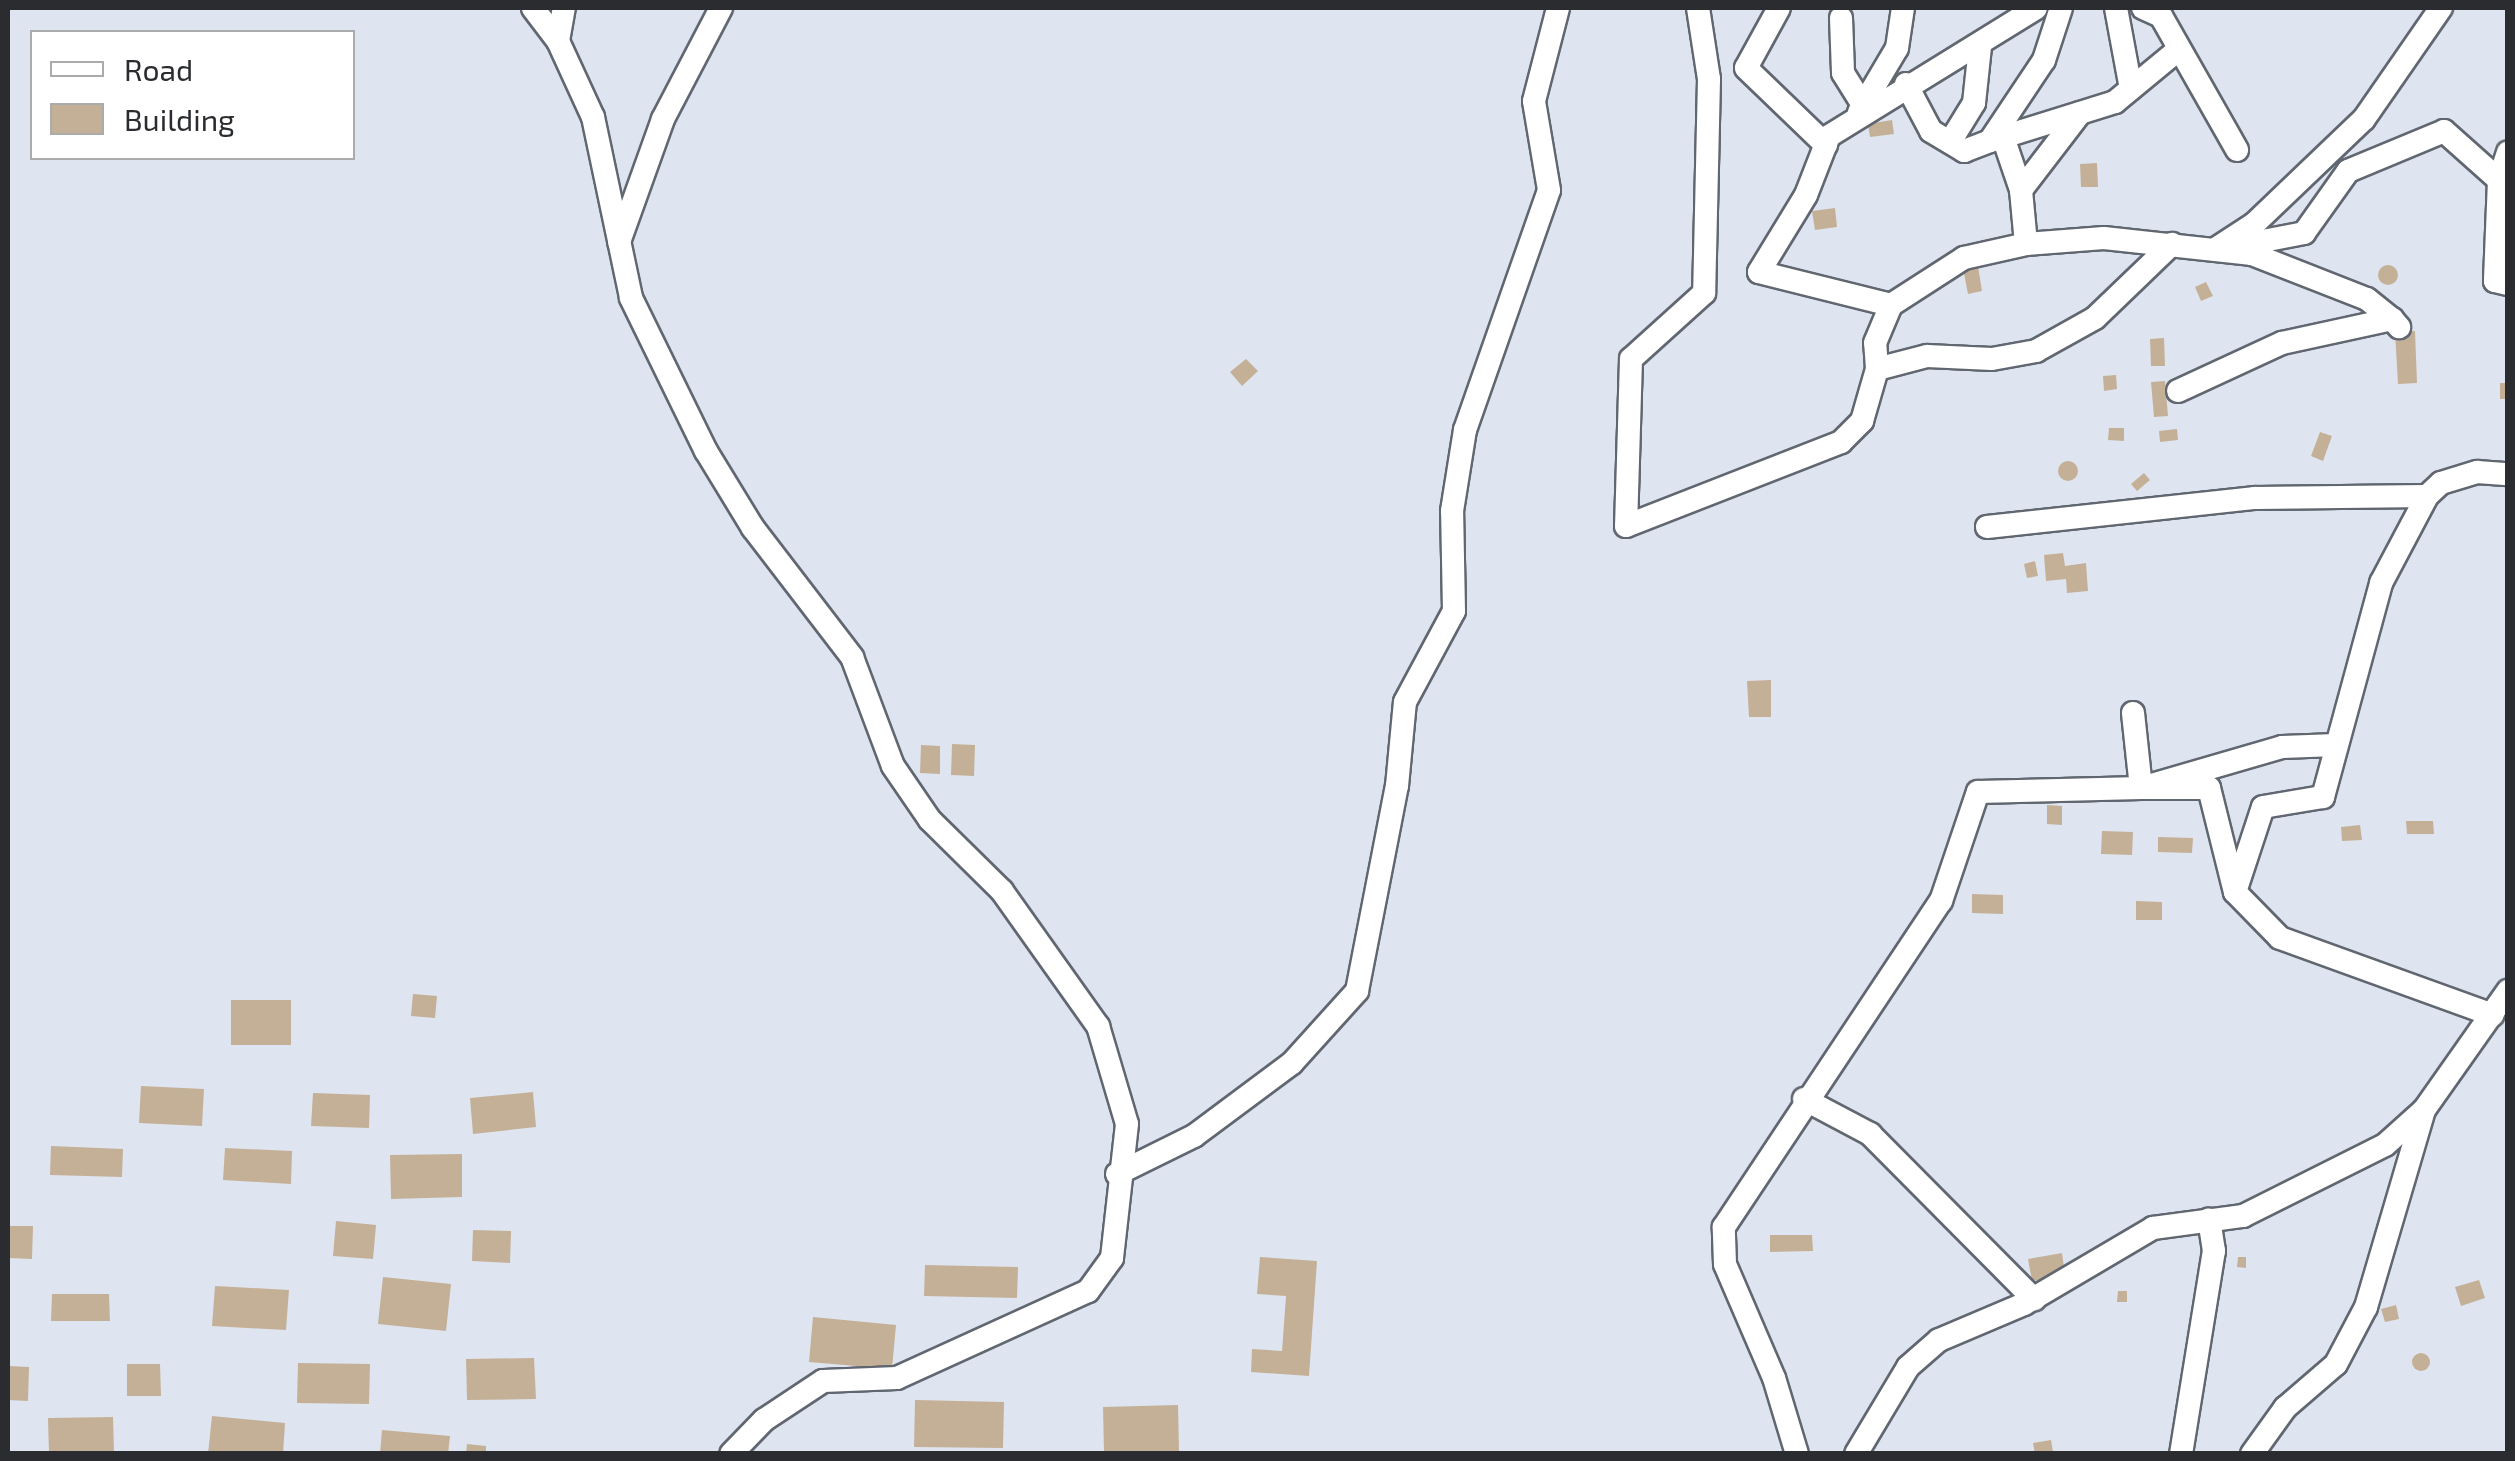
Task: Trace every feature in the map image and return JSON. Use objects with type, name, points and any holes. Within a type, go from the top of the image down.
[{"type":"street","points":[[533,8],[558,41],[593,118],[617,250],[631,298],[706,450],[753,528],[852,657],[892,766],[930,820],[1002,891],[1098,1026],[1127,1124],[1117,1174],[1112,1258],[1088,1291],[898,1378],[823,1381],[764,1420],[731,1454]]},
{"type":"street","points":[[558,41],[564,8]]},
{"type":"street","points":[[617,250],[663,120],[721,8]]},
{"type":"street","points":[[1117,1174],[1194,1136],[1292,1062],[1357,991],[1397,786],[1404,702],[1454,611],[1452,510],[1466,430],[1548,190],[1534,101],[1558,8]]},
{"type":"street","points":[[1698,8],[1708,78],[1704,293],[1631,359],[1626,526],[1841,442],[1862,421],[1877,369],[1875,343],[1891,305],[1964,258],[2026,244],[2104,238],[2216,248],[2252,254],[2368,298],[2395,323],[2282,344],[2178,391]]},
{"type":"street","points":[[1779,8],[1746,68],[1826,146]]},
{"type":"street","points":[[1891,305],[1759,272],[1806,194],[1826,146],[1859,112],[1896,48],[1904,8]]},
{"type":"street","points":[[1859,112],[1980,46],[2036,8]]},
{"type":"street","points":[[1996,139],[2044,60],[2061,8]]},
{"type":"street","points":[[2116,8],[2131,89]]},
{"type":"street","points":[[2143,8],[2161,16],[2237,150]]},
{"type":"street","points":[[2216,248],[2254,224],[2364,120],[2441,8]]},
{"type":"street","points":[[1841,18],[1843,73],[1859,112]]},
{"type":"street","points":[[1950,142],[1974,102],[1980,46]]},
{"type":"street","points":[[1906,84],[1931,131],[1964,151],[2080,113],[2131,89],[2178,50]]},
{"type":"street","points":[[2021,190],[2080,113]]},
{"type":"street","points":[[2252,254],[2268,240],[2304,234],[2348,170],[2444,131],[2499,180]]},
{"type":"street","points":[[1996,139],[2021,190],[2026,244]]},
{"type":"street","points":[[2508,152],[2499,180],[2495,281],[2508,284]]},
{"type":"street","points":[[2252,254],[2254,224]]},
{"type":"street","points":[[1877,369],[1927,356],[1992,359],[2036,351],[2096,318],[2172,244]]},
{"type":"street","points":[[2236,892],[2263,807],[2324,798],[2381,582],[2427,496],[2441,483],[2477,472],[2508,474]]},
{"type":"street","points":[[1987,527],[2199,502],[2427,496]]},
{"type":"street","points":[[2133,712],[2141,788]]},
{"type":"street","points":[[2141,788],[2282,746],[2336,745]]},
{"type":"street","points":[[1798,1454],[1774,1378],[1724,1264],[1724,1228],[1804,1099],[1941,900],[1978,792],[2209,788],[2236,892],[2280,938],[2493,1015]]},
{"type":"street","points":[[1856,1454],[1908,1367],[1939,1340],[2034,1299],[2153,1228],[2242,1216],[2384,1145],[2424,1110],[2508,991]]},
{"type":"street","points":[[1804,1099],[1870,1134],[2034,1299]]},
{"type":"street","points":[[2252,1454],[2286,1408],[2336,1364],[2366,1307],[2424,1110]]},
{"type":"street","points":[[2181,1454],[2214,1250],[2209,1219]]},
{"type":"building","points":[[1892,120],[1894,134],[1870,137],[1868,124]]},
{"type":"building","points":[[2097,163],[2098,187],[2081,187],[2080,164]]},
{"type":"building","points":[[1835,208],[1837,227],[1815,230],[1812,211]]},
{"type":"building","points":[[2388,265],[2398,275],[2388,285],[2378,275]]},
{"type":"building","points":[[1978,266],[1982,291],[1968,294],[1963,268]]},
{"type":"building","points":[[2206,282],[2213,296],[2201,301],[2195,287]]},
{"type":"building","points":[[2415,331],[2417,383],[2398,384],[2395,332]]},
{"type":"building","points":[[2164,338],[2165,366],[2151,366],[2150,339]]},
{"type":"building","points":[[1246,359],[1258,371],[1242,386],[1230,372]]},
{"type":"building","points":[[2116,375],[2117,389],[2104,391],[2103,376]]},
{"type":"building","points":[[2165,381],[2168,416],[2154,417],[2151,382]]},
{"type":"building","points":[[2500,383],[2508,383],[2508,399],[2500,399]]},
{"type":"building","points":[[2109,428],[2124,428],[2124,441],[2108,440]]},
{"type":"building","points":[[2177,429],[2178,440],[2160,442],[2159,431]]},
{"type":"building","points":[[2320,432],[2332,436],[2323,461],[2311,456]]},
{"type":"building","points":[[2068,461],[2078,471],[2068,481],[2058,471]]},
{"type":"building","points":[[2144,473],[2150,480],[2137,491],[2131,484]]},
{"type":"building","points":[[2063,553],[2065,566],[2086,563],[2088,591],[2067,593],[2066,579],[2046,581],[2044,555]]},
{"type":"building","points":[[2035,561],[2038,576],[2027,578],[2024,564]]},
{"type":"building","points":[[1771,680],[1771,717],[1749,717],[1747,681]]},
{"type":"building","points":[[952,744],[975,745],[974,776],[951,775]]},
{"type":"building","points":[[921,745],[940,746],[940,774],[920,773]]},
{"type":"building","points":[[2047,805],[2062,806],[2062,825],[2047,824]]},
{"type":"building","points":[[2406,821],[2433,821],[2434,834],[2407,834]]},
{"type":"building","points":[[2360,825],[2362,840],[2342,841],[2341,827]]},
{"type":"building","points":[[2102,831],[2133,832],[2132,855],[2101,854]]},
{"type":"building","points":[[2158,837],[2193,838],[2192,853],[2158,852]]},
{"type":"building","points":[[1972,894],[2003,895],[2003,914],[1972,913]]},
{"type":"building","points":[[2136,901],[2162,902],[2162,920],[2136,920]]},
{"type":"building","points":[[413,994],[437,996],[435,1018],[411,1016]]},
{"type":"building","points":[[231,1000],[291,1000],[291,1045],[231,1045]]},
{"type":"building","points":[[141,1086],[204,1089],[202,1126],[139,1123]]},
{"type":"building","points":[[533,1092],[536,1127],[473,1134],[470,1098]]},
{"type":"building","points":[[313,1093],[370,1095],[369,1128],[311,1126]]},
{"type":"building","points":[[51,1146],[123,1149],[122,1177],[50,1175]]},
{"type":"building","points":[[225,1148],[292,1151],[291,1184],[223,1180]]},
{"type":"building","points":[[462,1154],[462,1197],[391,1199],[390,1155]]},
{"type":"building","points":[[336,1221],[376,1225],[373,1259],[333,1256]]},
{"type":"building","points":[[8,1226],[33,1226],[32,1259],[8,1258]]},
{"type":"building","points":[[473,1230],[511,1231],[510,1263],[472,1261]]},
{"type":"building","points":[[1770,1235],[1812,1235],[1813,1251],[1770,1252]]},
{"type":"building","points":[[2062,1253],[2065,1275],[2032,1281],[2028,1259]]},
{"type":"building","points":[[1260,1257],[1317,1261],[1309,1376],[1251,1372],[1252,1349],[1282,1351],[1286,1296],[1257,1294]]},
{"type":"building","points":[[2238,1257],[2246,1257],[2246,1268],[2237,1267]]},
{"type":"building","points":[[925,1265],[1018,1267],[1017,1298],[924,1296]]},
{"type":"building","points":[[383,1277],[451,1284],[446,1331],[378,1324]]},
{"type":"building","points":[[2479,1280],[2485,1298],[2461,1306],[2455,1287]]},
{"type":"building","points":[[215,1286],[289,1290],[286,1330],[212,1326]]},
{"type":"building","points":[[2118,1291],[2127,1291],[2127,1302],[2117,1302]]},
{"type":"building","points":[[52,1294],[109,1294],[110,1321],[51,1321]]},
{"type":"building","points":[[2396,1305],[2399,1319],[2385,1322],[2381,1309]]},
{"type":"building","points":[[813,1317],[896,1325],[892,1369],[809,1362]]},
{"type":"building","points":[[2421,1353],[2430,1362],[2421,1371],[2412,1362]]},
{"type":"building","points":[[534,1358],[536,1399],[467,1400],[466,1359]]},
{"type":"building","points":[[298,1363],[370,1364],[369,1404],[297,1403]]},
{"type":"building","points":[[127,1364],[160,1364],[161,1396],[127,1396]]},
{"type":"building","points":[[8,1366],[29,1367],[28,1401],[8,1400]]},
{"type":"building","points":[[915,1400],[1004,1402],[1003,1448],[914,1447]]},
{"type":"building","points":[[1178,1405],[1179,1451],[1104,1453],[1103,1407]]},
{"type":"building","points":[[212,1416],[285,1423],[283,1454],[208,1454]]},
{"type":"building","points":[[113,1417],[114,1454],[49,1454],[48,1418]]},
{"type":"building","points":[[382,1430],[450,1436],[448,1454],[380,1454]]},
{"type":"building","points":[[2051,1440],[2053,1452],[2035,1454],[2033,1443]]},
{"type":"building","points":[[467,1444],[486,1446],[486,1454],[466,1454]]}]
